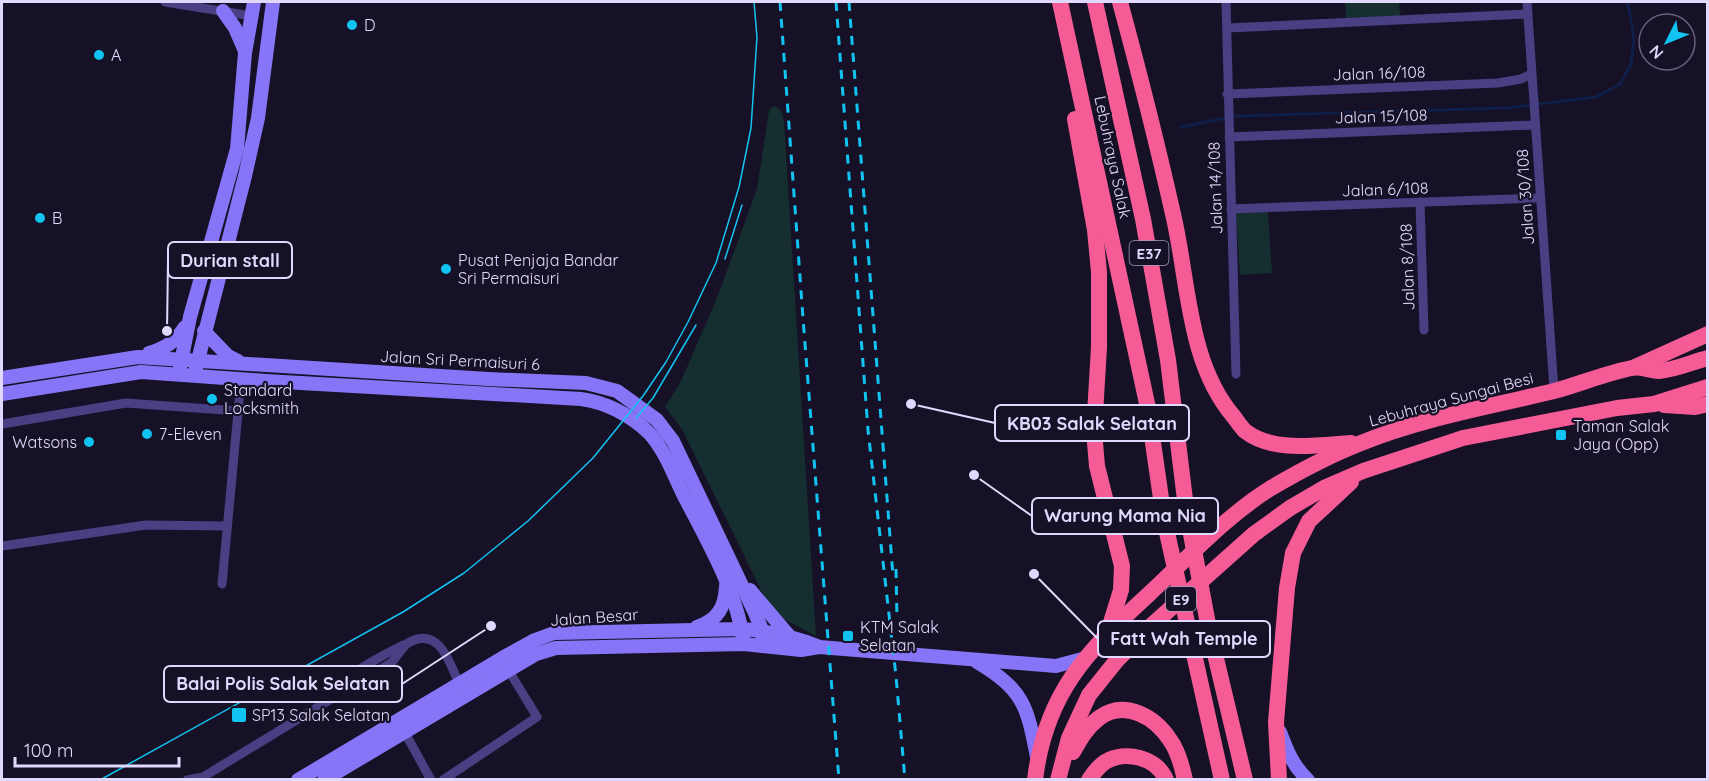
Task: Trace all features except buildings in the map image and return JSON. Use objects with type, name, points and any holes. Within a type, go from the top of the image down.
[{"type":"highway","name":"Lebuhraya Salak","points":[[1060,2],[1148,408],[1164,519],[1222,780]]},
{"type":"highway","name":"Lebuhraya Salak","points":[[1095,2],[1148,242],[1168,360],[1186,508],[1209,629],[1245,780]]},
{"type":"highway","points":[[1120,2],[1147,101],[1178,232],[1194,331],[1210,381],[1225,406],[1246,431],[1277,445],[1361,442]]},
{"type":"highway","points":[[1068,39],[1073,108],[1095,230],[1099,272],[1100,347],[1094,431],[1096,466],[1122,566],[1121,590],[1107,636]]},
{"type":"highway","points":[[1635,367],[1707,334]]},
{"type":"highway","name":"Lebuhraya Sungai Besi","points":[[1035,780],[1048,719],[1066,684],[1086,658],[1136,606],[1234,516],[1270,489],[1316,463],[1361,442],[1453,414],[1554,390],[1635,367],[1659,371],[1707,358]]},
{"type":"highway","name":"E9","points":[[1058,778],[1069,738],[1089,695],[1117,660],[1152,625],[1254,534],[1290,508],[1326,487],[1363,471],[1463,438],[1606,410],[1654,404],[1707,387]]},
{"type":"highway","points":[[1654,404],[1695,407],[1707,404]]},
{"type":"highway","points":[[1279,780],[1276,722],[1287,588],[1293,553],[1309,520],[1363,471]]},
{"type":"highway","points":[[1058,778],[1085,732],[1100,717],[1117,710],[1137,711],[1155,721],[1171,741],[1185,780]]},
{"type":"highway","points":[[1093,774],[1107,761],[1119,756],[1132,756],[1154,764],[1166,780]]},
{"type":"street","points":[[165,2],[223,11],[261,5]]},
{"type":"street","name":"Jalan 14/108","points":[[1226,2],[1236,374]]},
{"type":"street","name":"Jalan 30/108","points":[[1527,2],[1554,390]]},
{"type":"street","points":[[194,376],[258,118],[268,34],[261,5]]},
{"type":"street","points":[[178,375],[190,317],[237,149],[245,53],[261,5]]},
{"type":"street","points":[[223,11],[236,28],[245,53]]},
{"type":"street","points":[[1227,28],[1528,15]]},
{"type":"street","name":"Jalan 16/108","points":[[1227,94],[1498,83],[1521,79],[1531,74]]},
{"type":"street","name":"Jalan 15/108","points":[[1229,137],[1534,122]]},
{"type":"street","name":"Jalan 6/108","points":[[1232,209],[1540,198]]},
{"type":"street","name":"Jalan 8/108","points":[[1420,202],[1424,330]]},
{"type":"street","points":[[138,357],[164,349],[171,344],[178,338],[190,317]]},
{"type":"street","points":[[204,331],[228,356],[242,363]]},
{"type":"street","name":"Jalan Sri Permaisuri 6","points":[[2,378],[138,357],[586,384],[617,391],[657,420],[673,441],[732,578],[744,644]]},
{"type":"street","name":"Jalan Sri Permaisuri 6","points":[[2,394],[141,372],[241,380],[581,399],[610,406],[648,431],[663,454],[762,630],[763,645]]},
{"type":"street","points":[[222,584],[241,380]]},
{"type":"street","points":[[2,424],[126,403],[238,411]]},
{"type":"street","points":[[2,546],[146,525],[227,526]]},
{"type":"street","points":[[689,630],[705,625],[721,611],[732,578],[790,637]]},
{"type":"street","name":"Jalan Besar","points":[[298,780],[535,640],[554,633],[742,628],[762,630],[819,647],[976,661],[1056,666],[1086,658]]},
{"type":"street","points":[[187,780],[203,777],[392,662],[406,644],[425,639],[443,647],[459,684]]},
{"type":"street","name":"Jalan Besar","points":[[324,780],[536,654],[556,648],[744,644],[801,650],[819,647]]},
{"type":"street","name":"Jalan Besar","points":[[976,661],[999,675],[1020,696],[1032,728],[1038,758]]},
{"type":"street","points":[[443,780],[537,717],[509,671]]},
{"type":"street","points":[[1276,722],[1288,755],[1298,771],[1308,780]]},
{"type":"street","points":[[404,731],[431,780]]},
{"type":"green space","points":[[1345,2],[1399,2],[1400,16],[1346,18]]},
{"type":"green space","points":[[776,106],[782,112],[784,122],[816,636],[780,617],[762,592],[682,429],[665,407],[681,381],[717,298],[757,188],[769,111]]},
{"type":"green space","points":[[1268,212],[1272,273],[1240,275],[1236,213]]},
{"type":"waterway","points":[[1181,127],[1236,116],[1506,108],[1596,97],[1620,84],[1631,64],[1634,40],[1628,2]]},
{"type":"tram line","points":[[100,780],[403,612],[464,573],[528,521],[593,458],[643,396],[666,362],[716,263],[739,187],[751,128],[757,37],[754,2]]},
{"type":"tram line","points":[[725,259],[742,205]]},
{"type":"tram line","points":[[636,418],[653,398],[696,325]]},
{"type":"railway","points":[[780,2],[839,780]]},
{"type":"railway","points":[[836,2],[868,430],[896,676],[905,780]]},
{"type":"railway","points":[[849,2],[893,576]]},
{"type":"railway","points":[[896,569],[897,620]]},
{"type":"place","name":"D","points":[[352,25]]},
{"type":"place","name":"A","points":[[99,55]]},
{"type":"place","name":"B","points":[[40,218]]},
{"type":"place","name":"Pusat Penjaja Bandar Sri Permaisuri","points":[[446,269]]},
{"type":"place","name":"Durian stall","points":[[167,331]]},
{"type":"place","name":"Standard Locksmith","points":[[212,399]]},
{"type":"place","name":"KB03 Salak Selatan","points":[[911,404]]},
{"type":"place","name":"7-Eleven","points":[[147,434]]},
{"type":"place","name":"Taman Salak Jaya (Opp)","points":[[1561,435]]},
{"type":"place","name":"Watsons","points":[[89,442]]},
{"type":"place","name":"Warung Mama Nia","points":[[974,475]]},
{"type":"place","name":"Fatt Wah Temple","points":[[1034,574]]},
{"type":"place","name":"Balai Polis Salak Selatan","points":[[491,626]]},
{"type":"place","name":"KTM Salak Selatan","points":[[848,636]]},
{"type":"place","name":"SP13 Salak Selatan","points":[[239,715]]}]
